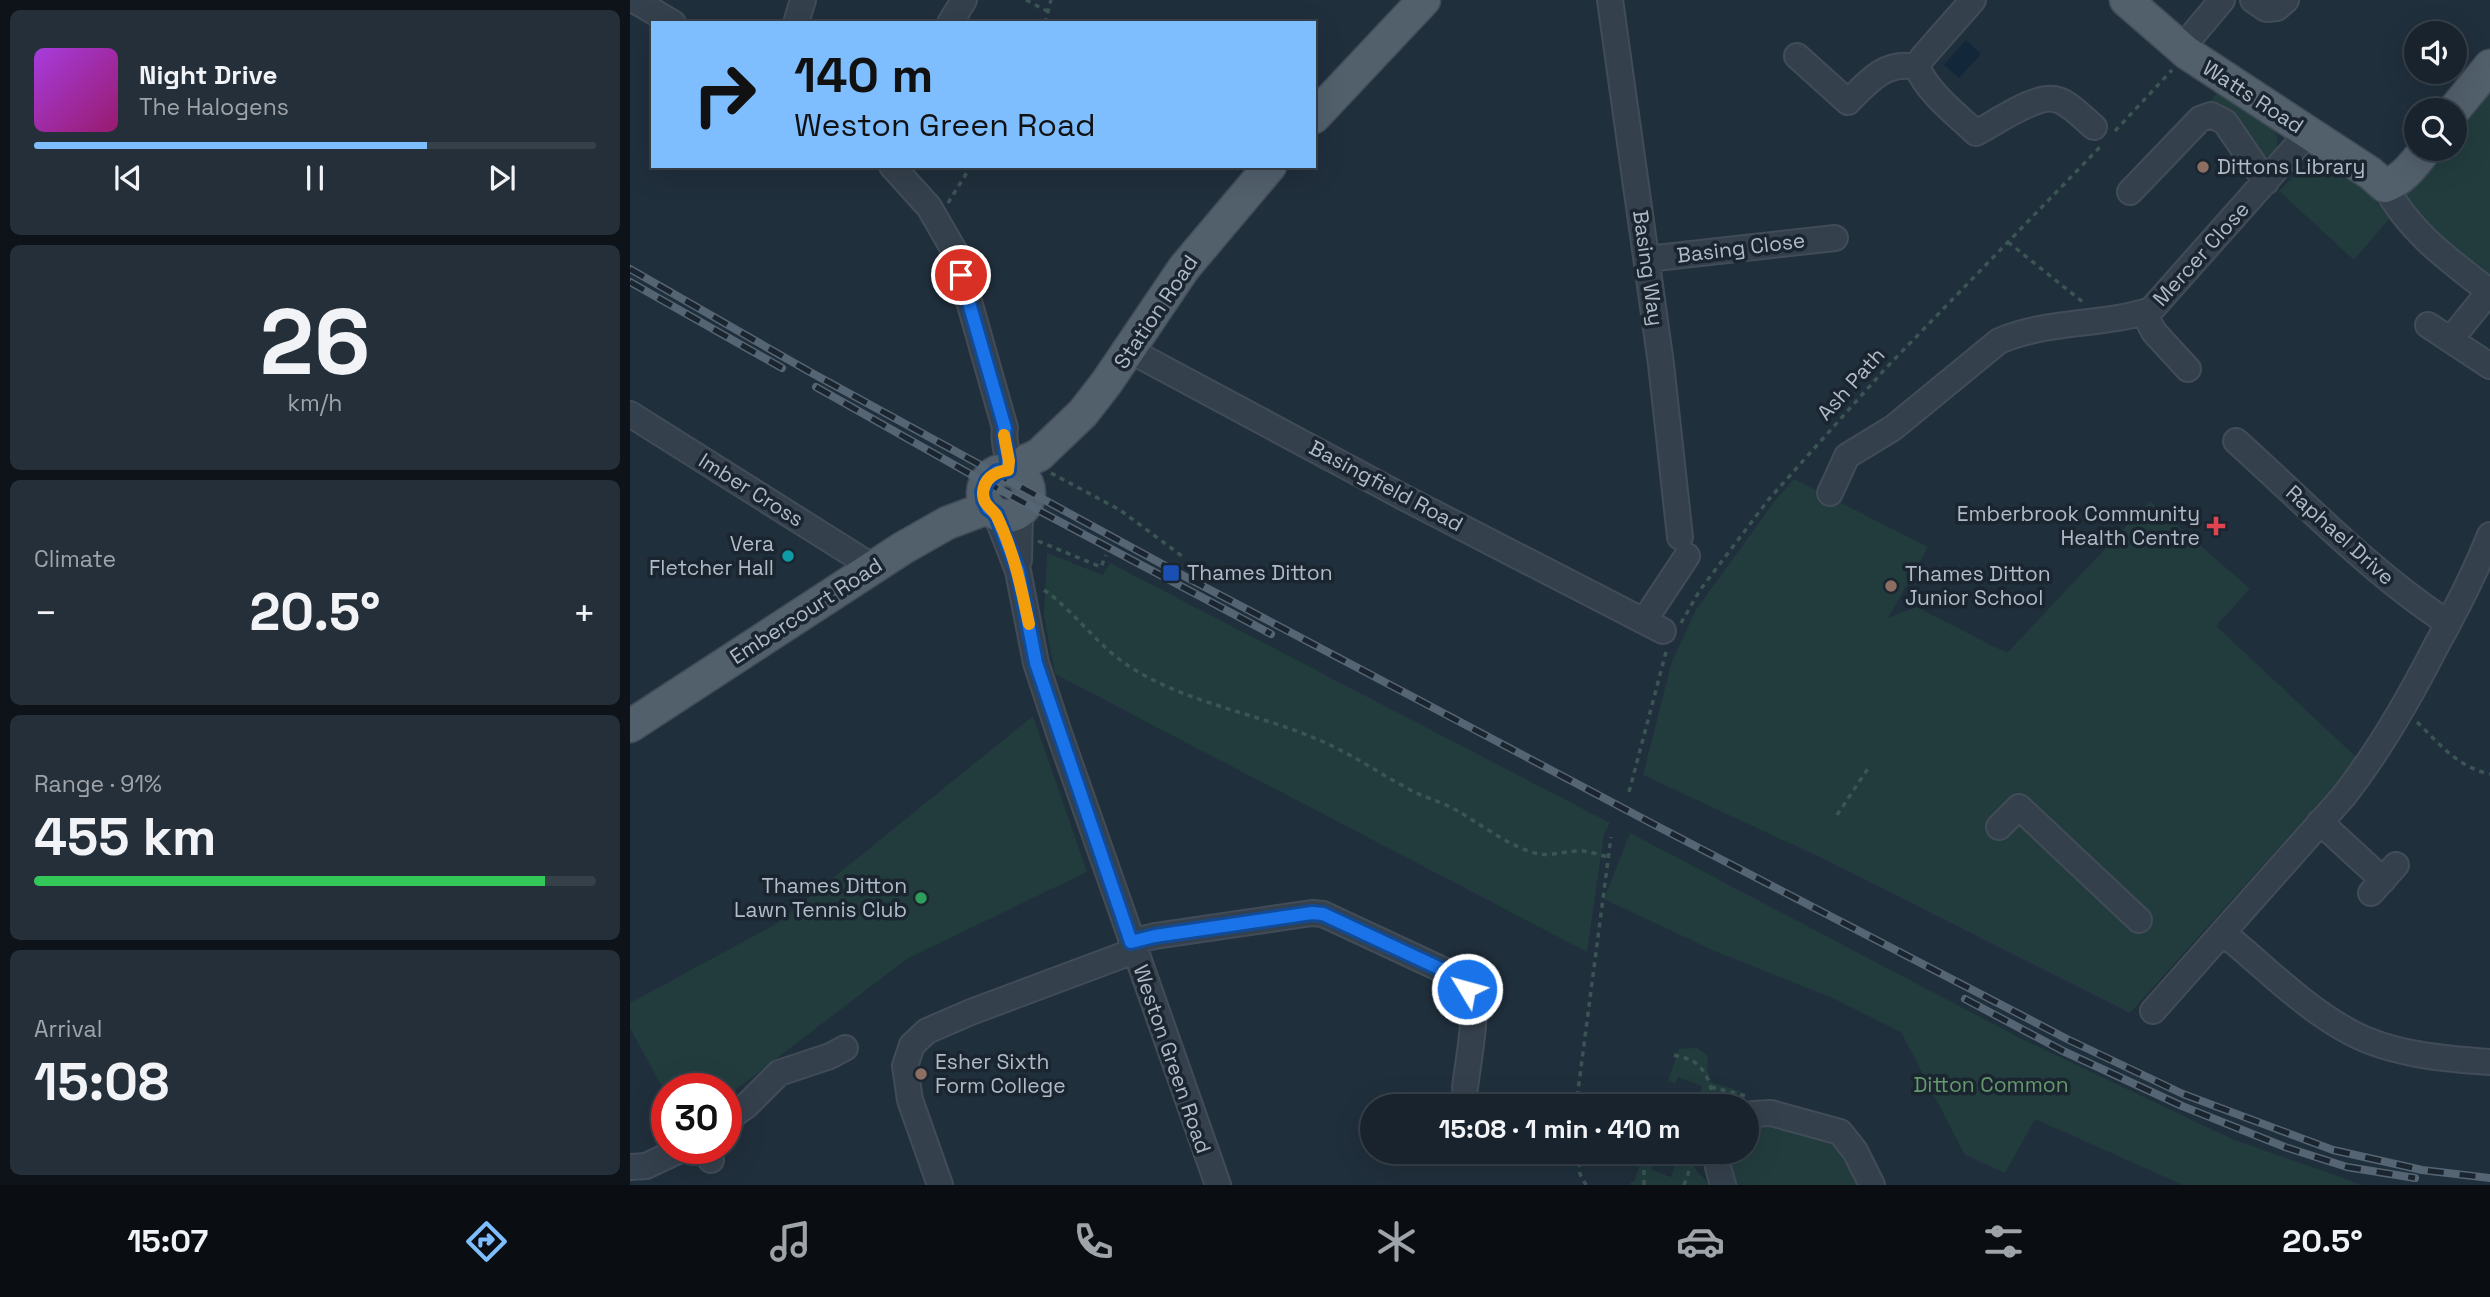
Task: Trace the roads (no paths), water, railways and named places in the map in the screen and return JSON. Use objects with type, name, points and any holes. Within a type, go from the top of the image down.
[{"type":"main road","points":[[1316,115],[1424,0]]},
{"type":"main road","name":"Watts Road","points":[[2126,0],[2184,51],[2370,173],[2385,186]]},
{"type":"main road","points":[[2464,98],[2490,66]]},
{"type":"main road","points":[[2385,186],[2395,183],[2417,161]]},
{"type":"main road","name":"Station Road","points":[[1024,469],[1083,413],[1184,268],[1268,168]]},
{"type":"main road","points":[[1024,469],[1030,490],[1028,502],[1006,517],[983,492],[987,481],[997,472],[1024,469]]},
{"type":"main road","name":"Embercourt Road","points":[[630,726],[873,567],[947,523],[1006,517]]},
{"type":"street","points":[[634,0],[670,21]]},
{"type":"street","points":[[797,21],[803,0]]},
{"type":"street","name":"Basing Way","points":[[1610,0],[1684,547],[1664,631]]},
{"type":"street","points":[[1917,67],[1973,0]]},
{"type":"street","points":[[2184,51],[2222,0]]},
{"type":"street","points":[[2253,0],[2266,9],[2277,8],[2286,0]]},
{"type":"street","points":[[952,21],[968,3]]},
{"type":"street","points":[[1797,56],[1848,102],[1876,74],[1908,65],[1917,67]]},
{"type":"street","points":[[1917,67],[1922,80],[1931,90],[1976,132],[2035,102],[2058,99],[2103,135]]},
{"type":"street","points":[[2130,192],[2200,119],[2211,115],[2225,122],[2266,182]]},
{"type":"street","name":"Mercer Close","points":[[1830,493],[1847,456],[1894,428],[1999,341],[2063,324],[2105,320],[2151,310],[2308,133]]},
{"type":"street","points":[[894,168],[929,207],[955,252],[1005,428],[1020,442],[1024,469]]},
{"type":"street","points":[[2385,186],[2396,207],[2419,234],[2490,292],[2451,339]]},
{"type":"street","name":"Basing Close","points":[[1647,259],[1835,237]]},
{"type":"street","points":[[2144,313],[2154,332],[2188,369]]},
{"type":"street","points":[[2428,325],[2490,366]]},
{"type":"street","name":"Basingfield Road","points":[[1129,350],[1405,498],[1664,631]]},
{"type":"street","name":"Imber Cross","points":[[630,414],[873,567]]},
{"type":"street","name":"Raphael Drive","points":[[2236,441],[2381,573],[2448,624]]},
{"type":"street","name":"Weston Green Road","points":[[1006,517],[1036,663],[1132,946],[1218,1185]]},
{"type":"street","points":[[2152,1011],[2369,764],[2475,573],[2490,535]]},
{"type":"street","points":[[1999,827],[2019,807],[2139,920]]},
{"type":"street","points":[[2320,822],[2383,879]]},
{"type":"street","points":[[940,1185],[909,1100],[905,1066],[912,1045],[928,1031],[949,1021],[1155,936],[1312,913],[1323,914],[1443,970],[1457,978],[1467,989],[1473,1003],[1465,1088]]},
{"type":"street","points":[[2223,933],[2305,1001],[2352,1033],[2398,1049],[2466,1061],[2490,1062]]},
{"type":"street","points":[[742,1109],[779,1073],[830,1056],[845,1048]]},
{"type":"street","points":[[1759,1113],[1771,1112],[1840,1132],[1855,1152],[1872,1185]]},
{"type":"street","points":[[630,1167],[651,1164]]},
{"type":"street","points":[[1718,1164],[1723,1185]]},
{"type":"water","points":[[1966,40],[1981,54],[1959,78],[1944,65]]},
{"type":"railway","points":[[630,269],[810,372],[1184,576],[2067,1039],[2183,1094],[2333,1150],[2422,1170],[2490,1178]]},
{"type":"railway","points":[[630,282],[782,368]]},
{"type":"railway","points":[[816,387],[972,475],[1271,634]]},
{"type":"railway","points":[[1965,999],[2063,1051],[2182,1106],[2285,1147],[2347,1167],[2415,1178]]},
{"type":"place","name":"Dittons Library","points":[[2203,167]]},
{"type":"place","name":"Emberbrook Community Health Centre","points":[[2216,526]]},
{"type":"place","name":"Vera Fletcher Hall","points":[[788,556]]},
{"type":"place","name":"Thames Ditton","points":[[1171,573]]},
{"type":"place","name":"Thames Ditton Junior School","points":[[1891,586]]},
{"type":"place","name":"Thames Ditton Lawn Tennis Club","points":[[921,898]]},
{"type":"place","name":"Esher Sixth Form College","points":[[921,1074]]},
{"type":"park label","name":"Ditton Common","points":[[1991,1085]]}]
